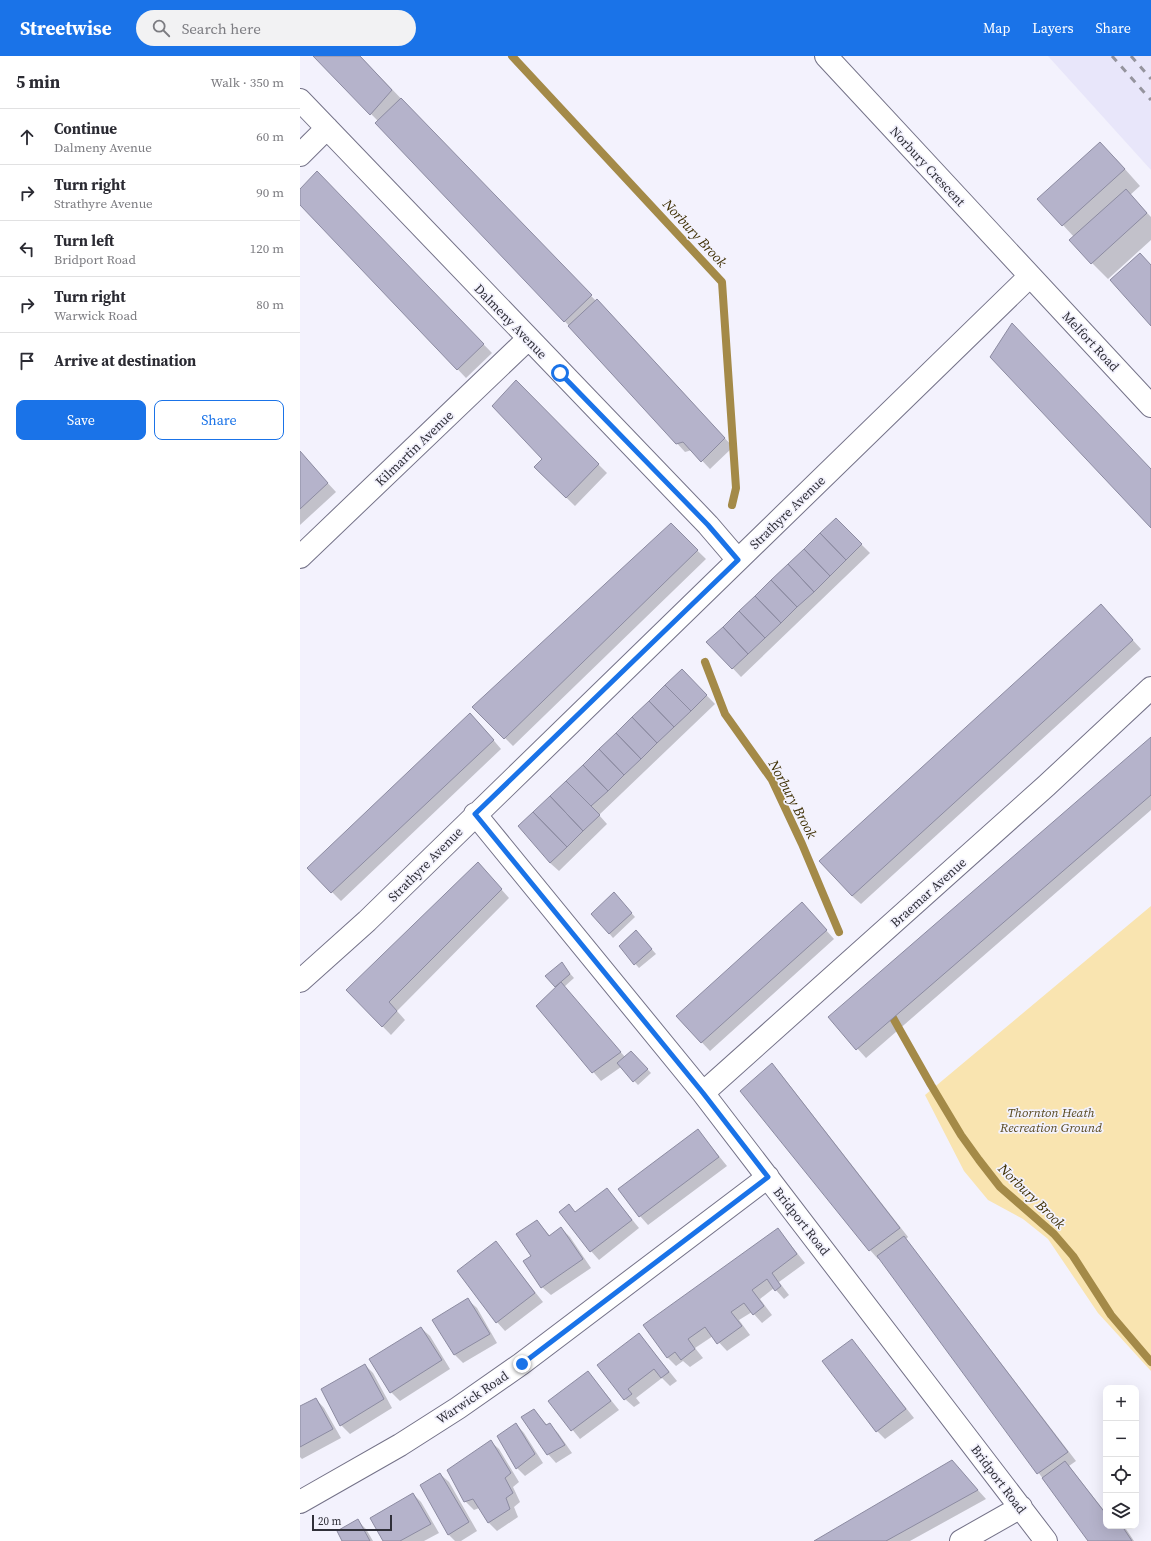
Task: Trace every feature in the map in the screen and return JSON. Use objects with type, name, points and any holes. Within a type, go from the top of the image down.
[{"type":"street","name":"Norbury Crescent","points":[[826,56],[1030,276]]},
{"type":"street","name":"Dalmeny Avenue","points":[[300,100],[708,525],[738,560]]},
{"type":"street","points":[[300,155],[327,128]]},
{"type":"street","name":"Melfort Road","points":[[1030,276],[1151,406]]},
{"type":"street","name":"Strathyre Avenue","points":[[300,980],[367,921],[475,814],[1030,276]]},
{"type":"street","name":"Kilmartin Avenue","points":[[300,557],[528,339]]},
{"type":"street","name":"Braemar Avenue","points":[[703,1093],[1040,792],[1151,688]]},
{"type":"street","name":"Bridport Road","points":[[475,814],[703,1093],[1046,1541]]},
{"type":"street","name":"Warwick Road","points":[[300,1502],[400,1445],[458,1408],[522,1364],[768,1177]]},
{"type":"street","points":[[961,1541],[1021,1507]]},
{"type":"shaded area","points":[[1048,56],[1151,56],[1151,170]]},
{"type":"green space","name":"Thornton Heath Recreation Ground","points":[[1151,906],[1151,1371],[1098,1313],[1048,1239],[1023,1219],[988,1200],[964,1171],[925,1095]]},
{"type":"building","points":[[313,56],[360,56],[392,90],[370,115]]},
{"type":"building","points":[[401,98],[592,295],[564,322],[375,123]]},
{"type":"building","points":[[1100,142],[1125,169],[1062,226],[1037,199]]},
{"type":"building","points":[[317,171],[484,344],[457,370],[300,205],[300,189]]},
{"type":"building","points":[[1126,189],[1147,213],[1091,264],[1069,240]]},
{"type":"building","points":[[1140,253],[1151,265],[1151,326],[1110,280]]},
{"type":"building","points":[[597,299],[725,438],[701,462],[683,442],[676,444],[568,326]]},
{"type":"building","points":[[1012,323],[1151,469],[1151,528],[990,357]]},
{"type":"building","points":[[516,380],[599,464],[566,498],[534,467],[542,459],[492,406]]},
{"type":"building","points":[[300,451],[328,483],[300,509]]},
{"type":"building","points":[[836,518],[862,544],[846,560],[820,533]]},
{"type":"building","points":[[671,523],[698,550],[504,739],[472,707]]},
{"type":"building","points":[[820,533],[846,560],[830,576],[804,549]]},
{"type":"building","points":[[804,549],[830,576],[814,592],[788,564]]},
{"type":"building","points":[[788,564],[814,592],[797,607],[771,580]]},
{"type":"building","points":[[771,580],[797,607],[781,623],[755,596]]},
{"type":"building","points":[[755,596],[781,623],[765,638],[739,611]]},
{"type":"building","points":[[1101,604],[1133,640],[852,896],[819,861]]},
{"type":"building","points":[[739,611],[765,638],[748,654],[723,627]]},
{"type":"building","points":[[723,627],[748,654],[732,669],[706,642]]},
{"type":"building","points":[[682,669],[707,695],[691,711],[665,685]]},
{"type":"building","points":[[665,685],[691,711],[674,727],[649,701]]},
{"type":"building","points":[[649,701],[674,727],[657,743],[632,717]]},
{"type":"building","points":[[470,713],[494,740],[331,893],[307,868]]},
{"type":"building","points":[[632,717],[657,743],[641,759],[616,733]]},
{"type":"building","points":[[616,733],[641,759],[624,775],[599,749]]},
{"type":"building","points":[[1151,737],[1151,795],[856,1050],[828,1017]]},
{"type":"building","points":[[599,749],[624,775],[608,791],[583,765]]},
{"type":"building","points":[[583,765],[608,791],[591,806],[566,781]]},
{"type":"building","points":[[566,781],[600,815],[583,831],[550,796]]},
{"type":"building","points":[[550,796],[583,831],[567,847],[533,812]]},
{"type":"building","points":[[533,812],[567,847],[550,863],[518,826]]},
{"type":"building","points":[[478,862],[502,889],[389,1002],[397,1011],[382,1027],[346,990]]},
{"type":"building","points":[[614,892],[632,913],[609,934],[591,914]]},
{"type":"building","points":[[802,902],[827,930],[701,1043],[676,1016]]},
{"type":"building","points":[[636,930],[652,949],[634,965],[619,946]]},
{"type":"building","points":[[562,962],[570,974],[555,987],[545,976]]},
{"type":"building","points":[[561,982],[621,1052],[592,1073],[536,1006]]},
{"type":"building","points":[[631,1051],[648,1069],[633,1082],[617,1063]]},
{"type":"building","points":[[772,1063],[900,1228],[869,1251],[740,1091]]},
{"type":"building","points":[[698,1129],[719,1157],[639,1217],[618,1189]]},
{"type":"building","points":[[607,1188],[632,1220],[590,1252],[559,1212],[569,1204],[575,1212]]},
{"type":"building","points":[[537,1220],[549,1236],[561,1227],[583,1259],[541,1288],[523,1261],[531,1256],[516,1234]]},
{"type":"building","points":[[778,1228],[797,1254],[772,1273],[781,1286],[775,1291],[767,1279],[752,1290],[764,1306],[753,1315],[744,1303],[731,1312],[742,1326],[717,1344],[705,1327],[688,1339],[695,1349],[681,1360],[675,1352],[667,1358],[643,1325]]},
{"type":"building","points":[[904,1236],[1068,1452],[1037,1474],[877,1256]]},
{"type":"building","points":[[496,1241],[535,1293],[496,1323],[457,1271]]},
{"type":"building","points":[[468,1298],[490,1334],[454,1355],[432,1320]]},
{"type":"building","points":[[421,1327],[442,1360],[390,1393],[369,1359]]},
{"type":"building","points":[[639,1333],[669,1372],[661,1378],[654,1369],[628,1389],[632,1394],[624,1400],[597,1365]]},
{"type":"building","points":[[852,1339],[906,1409],[876,1432],[822,1361]]},
{"type":"building","points":[[365,1364],[384,1399],[340,1426],[321,1389]]},
{"type":"building","points":[[588,1371],[611,1401],[571,1431],[548,1401]]},
{"type":"building","points":[[316,1398],[333,1429],[300,1447],[300,1406]]},
{"type":"building","points":[[534,1409],[546,1425],[550,1423],[565,1445],[547,1455],[521,1417]]},
{"type":"building","points":[[516,1423],[535,1454],[516,1469],[497,1436]]},
{"type":"building","points":[[491,1440],[511,1473],[505,1478],[513,1493],[506,1498],[510,1509],[488,1523],[473,1499],[464,1502],[447,1470]]},
{"type":"building","points":[[952,1460],[978,1490],[886,1541],[814,1541]]},
{"type":"building","points":[[1065,1461],[1103,1510],[1103,1529],[1124,1529],[1132,1541],[1088,1541],[1042,1478]]},
{"type":"building","points":[[440,1473],[469,1522],[448,1535],[420,1485]]},
{"type":"building","points":[[413,1493],[431,1524],[400,1541],[383,1541],[370,1518]]},
{"type":"building","points":[[358,1519],[370,1541],[342,1541],[337,1531]]},
{"type":"waterway","name":"Norbury Brook","points":[[512,56],[722,282],[736,488],[732,505]]},
{"type":"waterway","name":"Norbury Brook","points":[[705,662],[725,714],[772,780],[802,844],[839,932]]},
{"type":"waterway","name":"Norbury Brook","points":[[888,1009],[961,1135],[979,1160],[1000,1187],[1054,1234],[1073,1256],[1111,1315],[1151,1362]]},
{"type":"railway","points":[[1112,56],[1151,100]]},
{"type":"railway","points":[[1131,56],[1151,79]]},
{"type":"route","points":[[522,1364],[529,1357],[768,1177],[703,1093],[475,814],[738,560],[708,525],[560,373]]}]
